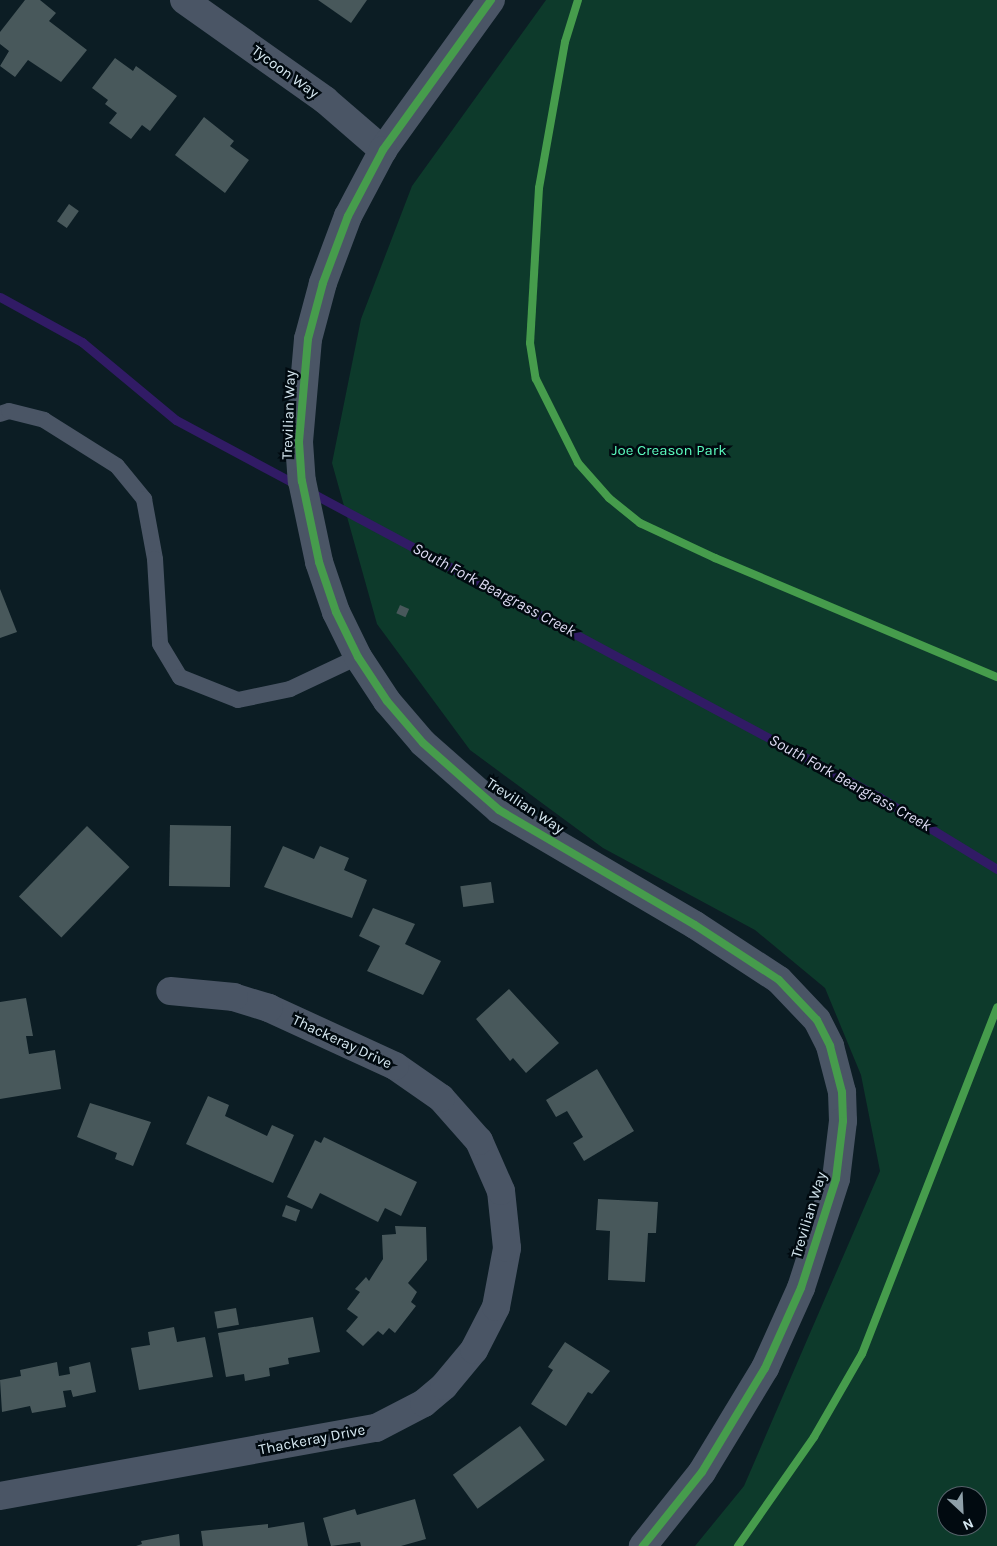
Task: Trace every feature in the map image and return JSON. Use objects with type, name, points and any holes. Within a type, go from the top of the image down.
[{"type":"street","name":"Tycoon Way","points":[[184,0],[325,100],[383,150]]},
{"type":"street","name":"Trevilian Way","points":[[491,0],[383,150],[348,216],[323,283],[308,339],[302,384],[299,442],[302,481],[319,562],[336,612],[358,657],[387,701],[423,743],[499,810],[695,924],[779,980],[817,1020],[839,1071],[843,1121],[836,1179],[800,1288],[765,1368],[706,1464],[643,1546]]},
{"type":"street","name":"Thackeray Drive","points":[[0,1496],[376,1428],[424,1403],[444,1386],[474,1350],[496,1307],[507,1248],[500,1191],[479,1141],[442,1098],[395,1066],[269,1008],[234,997],[170,991]]},
{"type":"lane","points":[[0,414],[8,411],[44,420],[117,466],[144,499],[155,559],[160,644],[180,677],[238,700],[290,689],[358,657]]},
{"type":"green space","name":"Joe Creason Park","points":[[546,0],[997,0],[997,1546],[695,1546],[744,1486],[880,1171],[861,1075],[825,988],[755,930],[603,848],[470,750],[377,624],[332,463],[361,319],[412,186]]},
{"type":"building","points":[[25,0],[40,0],[56,13],[49,21],[87,50],[61,82],[28,60],[15,77],[0,66],[9,51],[0,44],[0,32]]},
{"type":"building","points":[[318,0],[367,0],[351,23]]},
{"type":"building","points":[[115,58],[133,71],[136,66],[177,96],[150,131],[142,125],[131,139],[109,123],[117,113],[105,104],[108,100],[92,88]]},
{"type":"building","points":[[204,117],[234,141],[230,146],[249,160],[225,193],[175,155]]},
{"type":"building","points":[[69,204],[79,211],[67,228],[57,221]]},
{"type":"building","points":[[0,589],[17,632],[0,638]]},
{"type":"building","points":[[400,605],[409,609],[405,617],[396,613]]},
{"type":"building","points":[[170,825],[231,826],[230,887],[169,886]]},
{"type":"building","points":[[87,826],[129,867],[61,937],[19,896]]},
{"type":"building","points":[[283,846],[314,859],[320,846],[349,858],[344,870],[367,880],[352,918],[264,887]]},
{"type":"building","points":[[491,882],[494,903],[463,907],[460,886]]},
{"type":"building","points":[[373,908],[415,924],[405,944],[441,961],[423,995],[367,971],[380,946],[359,936]]},
{"type":"building","points":[[509,989],[559,1043],[526,1073],[513,1058],[510,1061],[476,1019]]},
{"type":"building","points":[[26,998],[33,1036],[26,1036],[29,1054],[55,1050],[61,1089],[0,1099],[0,1002]]},
{"type":"building","points":[[597,1069],[634,1131],[584,1161],[573,1143],[583,1137],[567,1111],[556,1117],[546,1100]]},
{"type":"building","points":[[208,1096],[229,1105],[225,1116],[267,1136],[272,1125],[294,1135],[273,1183],[186,1144]]},
{"type":"building","points":[[90,1103],[151,1122],[133,1166],[115,1159],[117,1153],[77,1137]]},
{"type":"building","points":[[324,1137],[417,1182],[401,1216],[385,1208],[378,1222],[320,1193],[312,1209],[287,1197],[315,1140],[321,1143]]},
{"type":"building","points":[[598,1199],[658,1202],[656,1233],[648,1233],[645,1282],[608,1280],[610,1231],[596,1230]]},
{"type":"building","points":[[286,1205],[300,1210],[296,1221],[282,1216]]},
{"type":"building","points":[[395,1226],[426,1227],[427,1260],[408,1283],[417,1292],[411,1302],[416,1306],[395,1333],[389,1328],[383,1335],[378,1331],[363,1346],[346,1331],[358,1317],[347,1309],[360,1292],[355,1289],[366,1277],[369,1281],[383,1259],[382,1235],[396,1234]]},
{"type":"building","points":[[236,1308],[239,1325],[217,1329],[214,1312]]},
{"type":"building","points":[[313,1317],[320,1352],[288,1358],[289,1364],[269,1368],[270,1376],[245,1381],[244,1374],[226,1377],[218,1333]]},
{"type":"building","points":[[174,1327],[177,1342],[205,1337],[213,1377],[139,1390],[131,1348],[150,1345],[148,1332]]},
{"type":"building","points":[[565,1342],[610,1371],[592,1394],[588,1392],[566,1426],[531,1404],[553,1370],[548,1367]]},
{"type":"building","points":[[57,1362],[59,1376],[70,1374],[69,1367],[90,1362],[96,1392],[73,1397],[71,1390],[63,1391],[66,1407],[32,1413],[30,1406],[2,1412],[0,1380],[21,1376],[20,1370]]},
{"type":"building","points":[[520,1426],[545,1460],[478,1509],[453,1475]]},
{"type":"building","points":[[415,1499],[426,1539],[401,1546],[361,1546],[360,1542],[331,1546],[323,1518],[355,1509],[357,1515]]},
{"type":"building","points":[[304,1522],[308,1546],[203,1546],[201,1531],[268,1524],[268,1528]]},
{"type":"building","points":[[179,1534],[180,1546],[136,1546],[142,1544],[141,1541]]},
{"type":"waterway","name":"South Fork Beargrass Creek","points":[[0,297],[82,342],[176,420],[299,486]]},
{"type":"waterway","name":"South Fork Beargrass Creek","points":[[310,492],[879,797],[997,869]]},
{"type":"cycle path","points":[[491,0],[383,150],[348,216],[323,283],[308,339],[299,442],[302,481],[319,562],[336,612],[358,657],[387,701],[423,743],[499,810],[695,925],[779,980],[817,1020],[830,1046],[842,1092],[843,1121],[836,1179],[801,1288],[765,1368],[702,1472],[643,1546]]},
{"type":"cycle path","points":[[578,0],[565,42],[539,188],[530,343],[536,379],[578,463],[609,498],[640,523],[715,558],[997,677]]},
{"type":"cycle path","points":[[738,1546],[814,1437],[862,1354],[997,1007]]}]
